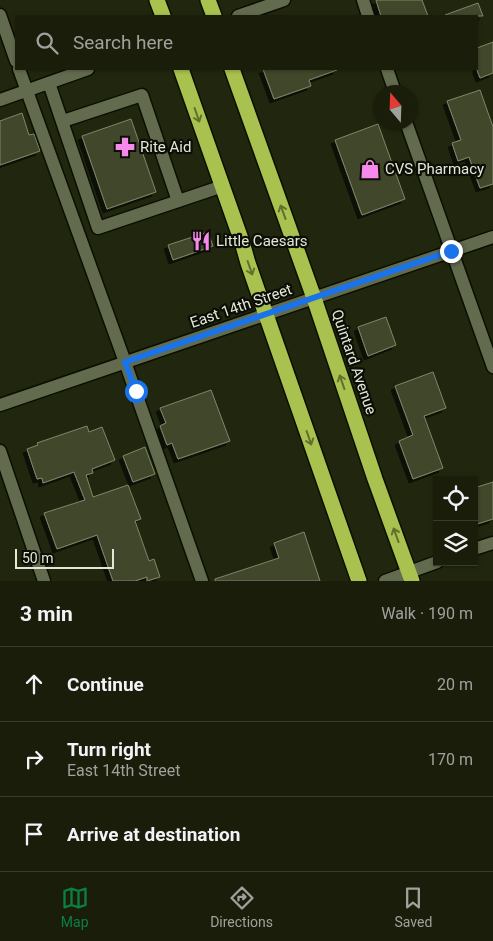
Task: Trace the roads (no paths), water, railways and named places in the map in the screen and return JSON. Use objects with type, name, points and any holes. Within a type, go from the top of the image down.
[{"type":"highway","points":[[157,0],[163,15]]},
{"type":"highway","points":[[208,0],[214,15]]},
{"type":"highway","points":[[181,70],[358,581]]},
{"type":"highway","name":"Quintard Avenue","points":[[232,70],[411,577]]},
{"type":"street","points":[[241,15],[284,0]]},
{"type":"street","points":[[363,0],[368,15]]},
{"type":"street","points":[[0,15],[15,58]]},
{"type":"street","points":[[19,70],[202,581]]},
{"type":"street","points":[[0,100],[85,70]]},
{"type":"street","points":[[387,70],[393,85]]},
{"type":"street","points":[[49,82],[98,228],[222,186]]},
{"type":"street","points":[[63,121],[142,95],[178,201]]},
{"type":"street","points":[[409,130],[493,367]]},
{"type":"street","name":"East 14th Street","points":[[0,405],[493,237]]},
{"type":"street","points":[[0,451],[44,581]]},
{"type":"street","points":[[478,548],[493,543]]},
{"type":"street","points":[[385,581],[411,577],[433,564]]},
{"type":"place","name":"Rite Aid","points":[[125,147]]},
{"type":"place","name":"CVS Pharmacy","points":[[370,169]]},
{"type":"place","name":"Little Caesars","points":[[201,241]]}]
